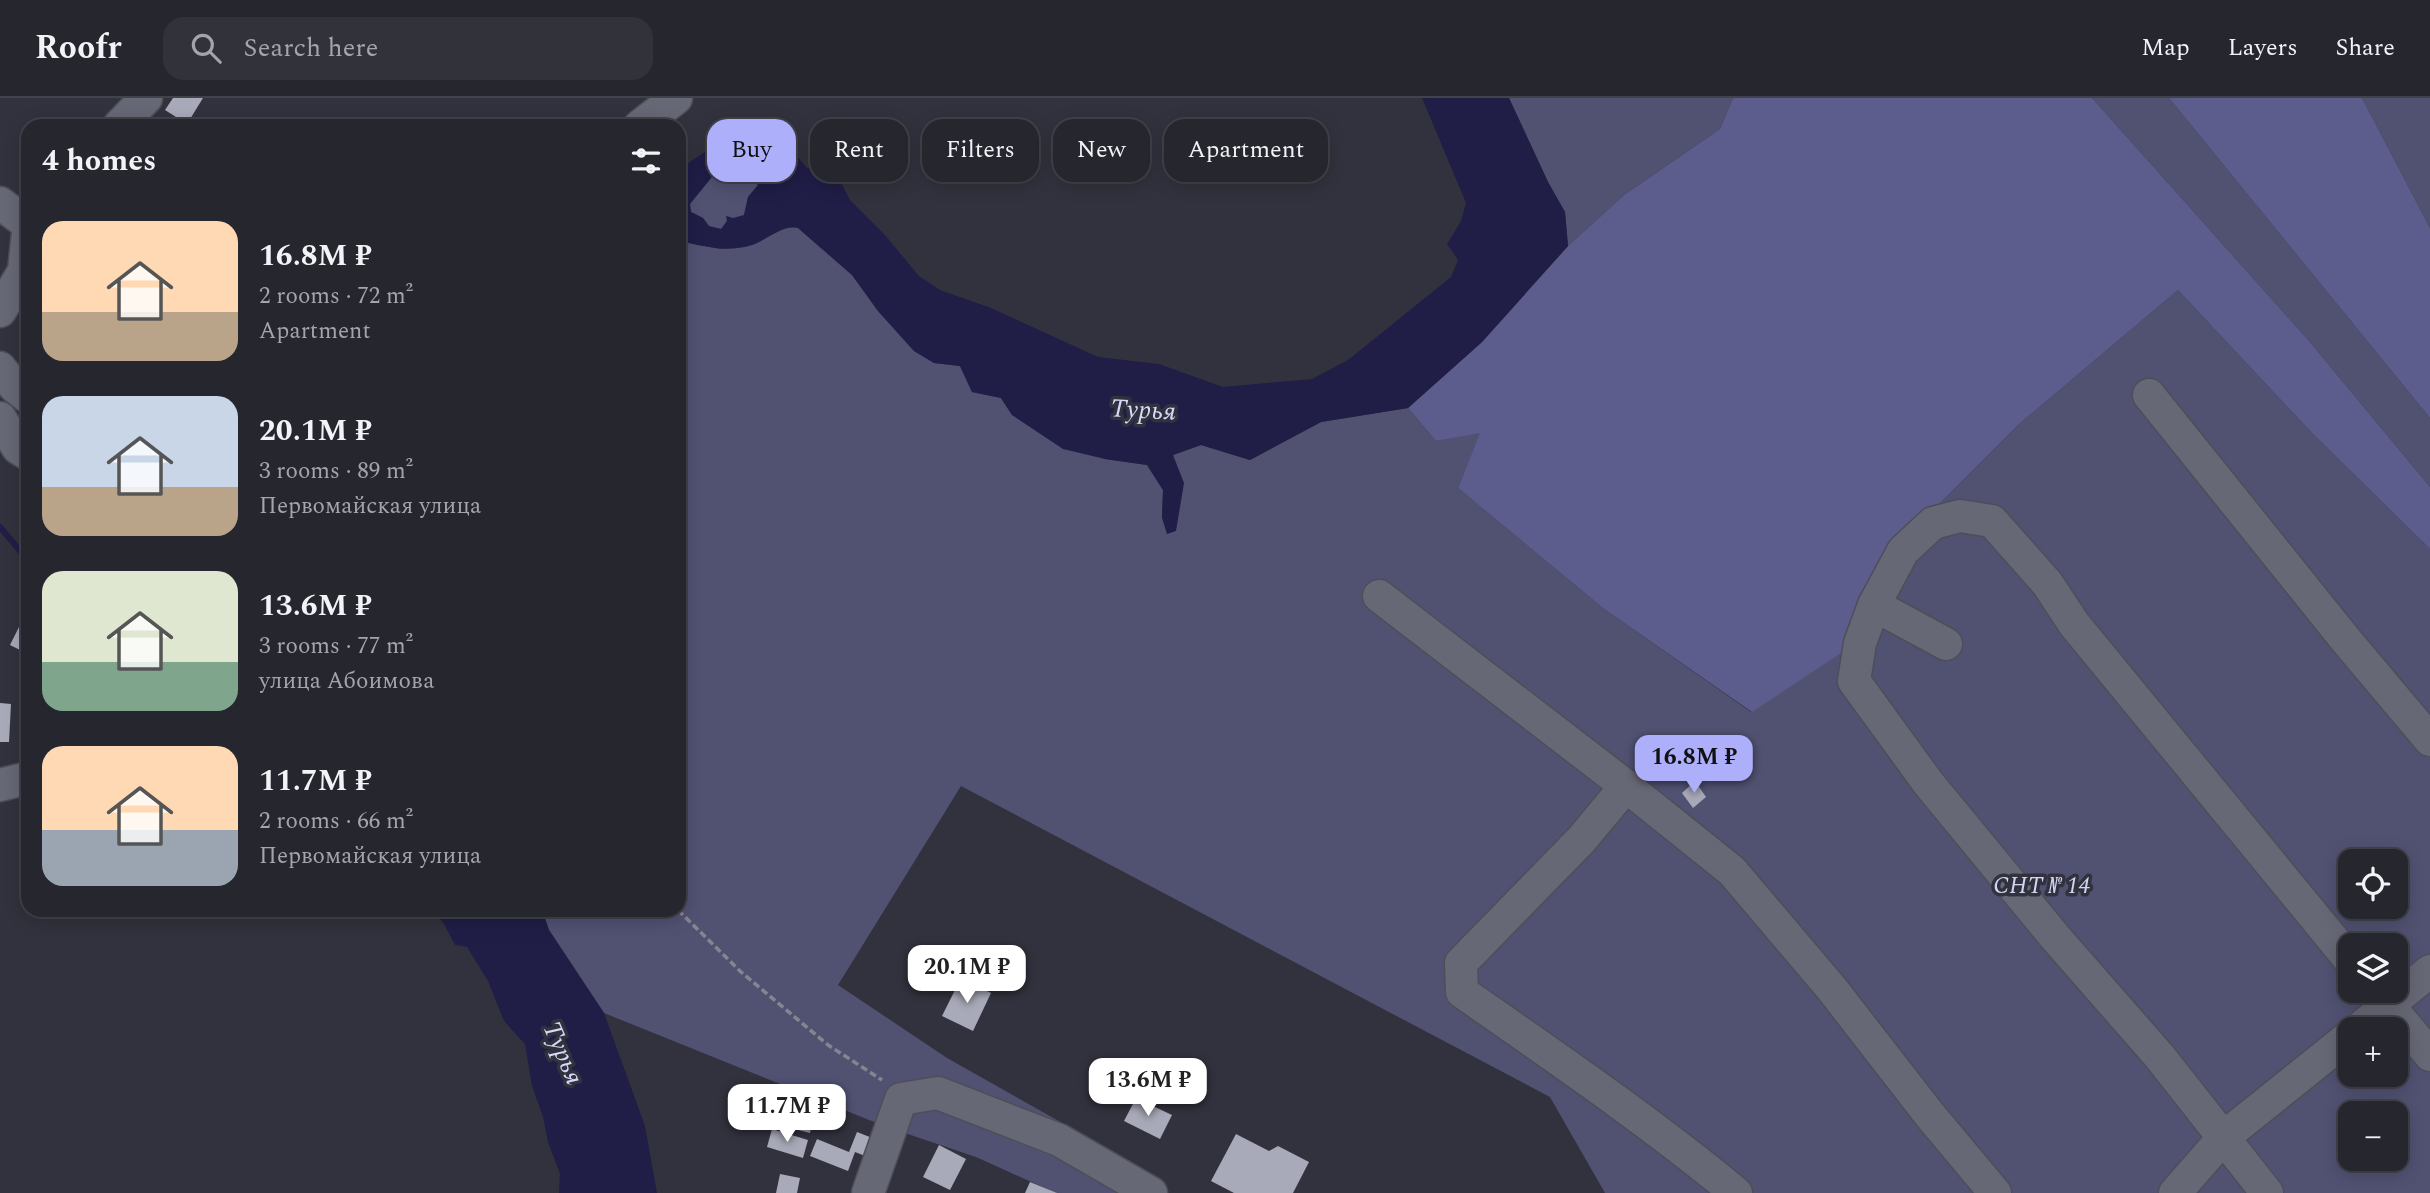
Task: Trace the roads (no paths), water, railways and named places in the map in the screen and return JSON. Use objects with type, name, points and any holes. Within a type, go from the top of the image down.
[{"type":"street","points":[[126,119],[146,98]]},
{"type":"street","points":[[649,119],[676,98]]},
{"type":"street","points":[[0,203],[21,219]]},
{"type":"street","points":[[0,311],[21,276]]},
{"type":"street","points":[[0,368],[21,392]]},
{"type":"street","points":[[2149,395],[2345,639],[2430,740]]},
{"type":"street","points":[[0,418],[21,450]]},
{"type":"street","points":[[2267,1193],[2224,1137],[1954,815],[1854,681],[1860,643],[1874,605],[1903,551],[1933,523],[1960,516],[1992,521],[2047,583],[2074,624],[2338,945]]},
{"type":"street","points":[[1379,596],[1732,871],[1832,989],[1929,1114],[1995,1193]]},
{"type":"street","points":[[1874,605],[1945,643]]},
{"type":"street","points":[[0,785],[21,780]]},
{"type":"street","points":[[1626,786],[1582,839],[1461,964],[1462,992],[1595,1085],[1736,1193]]},
{"type":"street","points":[[2408,983],[2430,971]]},
{"type":"street","points":[[2386,1003],[2430,1055]]},
{"type":"street","points":[[2175,1193],[2224,1137],[2338,1046]]},
{"type":"street","points":[[868,1193],[901,1099],[938,1093],[1059,1140],[1151,1193]]},
{"type":"water","name":"Турья","points":[[1422,98],[1509,98],[1565,212],[1568,246],[1482,342],[1408,408],[1321,422],[1250,460],[1201,445],[1173,455],[1184,483],[1176,531],[1167,534],[1162,518],[1163,490],[1147,465],[1063,449],[1012,415],[1001,398],[972,392],[960,366],[934,363],[914,351],[878,311],[852,275],[798,228],[785,229],[758,243],[743,247],[715,248],[686,242],[686,165],[707,151],[708,182],[690,204],[691,212],[703,218],[709,226],[721,229],[727,221],[726,216],[733,218],[744,215],[748,197],[758,185],[755,182],[796,182],[796,155],[810,169],[810,182],[841,182],[850,200],[885,235],[919,276],[940,290],[991,308],[1098,357],[1159,364],[1223,387],[1312,379],[1348,360],[1451,277],[1458,260],[1447,244],[1461,221],[1466,203]]},
{"type":"water","name":"Турья","points":[[437,917],[544,917],[549,930],[604,1013],[645,1126],[657,1193],[559,1193],[560,1174],[532,1086],[525,1044],[504,1021],[488,981],[467,947],[455,945],[443,922]]},
{"type":"waterway","points":[[0,527],[21,552]]},
{"type":"park label","name":"СНТ № 14","points":[[2042,886]]}]
